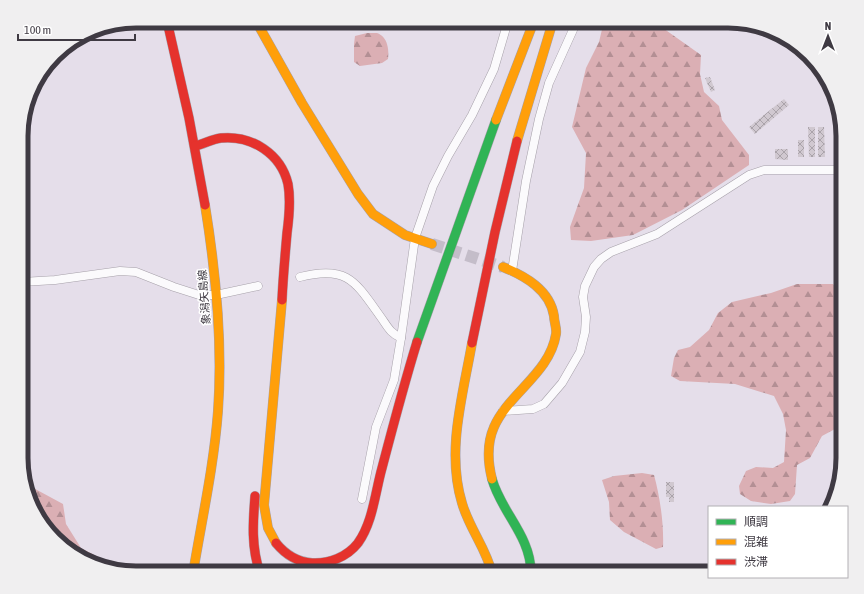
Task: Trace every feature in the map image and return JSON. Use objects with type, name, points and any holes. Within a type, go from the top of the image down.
[{"type":"main road","name":"象潟矢島線","points":[[169,28],[195,146],[210,233],[218,334],[218,412],[194,566]]},
{"type":"main road","points":[[260,28],[302,103],[358,194],[373,214],[405,235],[432,244]]},
{"type":"main road","points":[[195,146],[220,138],[246,139],[258,144],[268,151],[276,160],[288,185],[289,213],[264,506],[269,534],[277,546],[285,553],[296,560],[310,563],[323,563],[337,560],[347,554],[365,532],[371,515],[399,403],[430,301],[516,65],[531,28]]},
{"type":"main road","points":[[490,566],[486,556],[471,529],[459,495],[455,456],[456,437],[474,329],[514,153],[538,66],[551,28]]},
{"type":"main road","points":[[195,146],[220,148]]},
{"type":"main road","points":[[252,153],[262,160]]},
{"type":"main road","points":[[504,267],[530,281],[542,290],[551,305],[556,320],[556,338],[551,354],[538,372],[503,411],[493,427],[489,447],[490,467],[496,489],[517,526],[529,555],[530,566]]},
{"type":"main road","points":[[256,489],[253,546],[257,566]]},
{"type":"street","points":[[362,499],[376,427],[394,380],[415,238],[433,186],[448,156],[472,115],[494,69],[506,28]]},
{"type":"street","points":[[512,271],[526,181],[539,119],[549,83],[574,28]]},
{"type":"street","points":[[503,411],[533,409],[544,404],[562,382],[580,352],[585,332],[586,317],[583,297],[585,286],[594,267],[611,252],[657,234],[748,175],[764,170],[836,170]]},
{"type":"street","points":[[28,282],[54,280],[120,271],[136,272],[174,288],[199,295],[216,294],[258,286]]},
{"type":"street","points":[[300,276],[317,272],[333,273],[348,278],[361,289],[392,334],[401,338]]},
{"type":"green space","points":[[602,28],[663,28],[701,55],[700,74],[704,92],[719,106],[722,120],[749,155],[749,165],[682,210],[633,235],[591,241],[571,240],[570,227],[584,188],[586,153],[572,127],[586,68],[599,42]]},
{"type":"green space","points":[[367,33],[377,33],[384,37],[388,48],[388,59],[382,63],[360,66],[354,62],[355,36]]},
{"type":"green space","points":[[797,284],[833,284],[836,288],[836,429],[822,436],[810,458],[797,465],[795,494],[790,501],[771,504],[751,501],[740,494],[739,486],[746,471],[756,467],[773,468],[784,462],[786,430],[783,414],[774,396],[735,384],[680,381],[671,376],[674,358],[678,350],[690,347],[709,330],[718,313],[732,302],[771,293]]},
{"type":"green space","points":[[642,473],[654,475],[658,492],[662,520],[663,547],[656,549],[624,532],[610,520],[609,502],[602,480],[614,476]]},
{"type":"green space","points":[[32,487],[63,504],[66,524],[81,548],[108,562],[94,558],[70,544],[46,518],[39,506]]},
{"type":"building","points":[[710,77],[715,90],[711,92],[705,78]]},
{"type":"building","points":[[784,99],[789,105],[755,134],[749,127]]},
{"type":"building","points":[[808,127],[815,127],[815,157],[809,157]]},
{"type":"building","points":[[818,127],[824,127],[825,157],[818,157]]},
{"type":"building","points":[[798,140],[804,140],[804,157],[798,157]]},
{"type":"building","points":[[775,149],[788,149],[788,160],[775,159]]},
{"type":"building","points":[[666,482],[674,482],[674,502],[669,502],[669,497],[666,497]]},
{"type":"tunnel","points":[[432,244],[503,267]]},
{"type":"traffic: fast","points":[[417,342],[496,120]]},
{"type":"traffic: fast","points":[[492,479],[496,491],[526,547],[530,566]]},
{"type":"traffic: slow","points":[[260,28],[302,103],[358,194],[373,214],[405,235],[432,244]]},
{"type":"traffic: slow","points":[[496,120],[531,28]]},
{"type":"traffic: slow","points":[[517,141],[551,28]]},
{"type":"traffic: slow","points":[[194,566],[214,452],[218,411],[220,359],[218,308],[205,205]]},
{"type":"traffic: slow","points":[[492,479],[489,453],[490,440],[494,427],[509,404],[538,372],[552,348],[556,334],[552,307],[542,291],[520,275],[503,267]]},
{"type":"traffic: slow","points":[[276,543],[268,528],[264,505],[282,300]]},
{"type":"traffic: slow","points":[[472,343],[458,423],[456,443],[457,483],[465,512],[486,555],[490,566]]},
{"type":"traffic: jam","points":[[169,28],[189,118],[205,205]]},
{"type":"traffic: jam","points":[[195,146],[221,138],[244,140],[254,143],[264,149],[272,155],[279,164],[288,184],[290,203],[282,300]]},
{"type":"traffic: jam","points":[[472,343],[495,232],[517,141]]},
{"type":"traffic: jam","points":[[276,543],[288,554],[297,559],[312,563],[337,559],[349,552],[358,543],[367,526],[373,507],[394,421],[417,342]]},
{"type":"traffic: jam","points":[[255,496],[253,525],[255,554],[258,566]]}]
